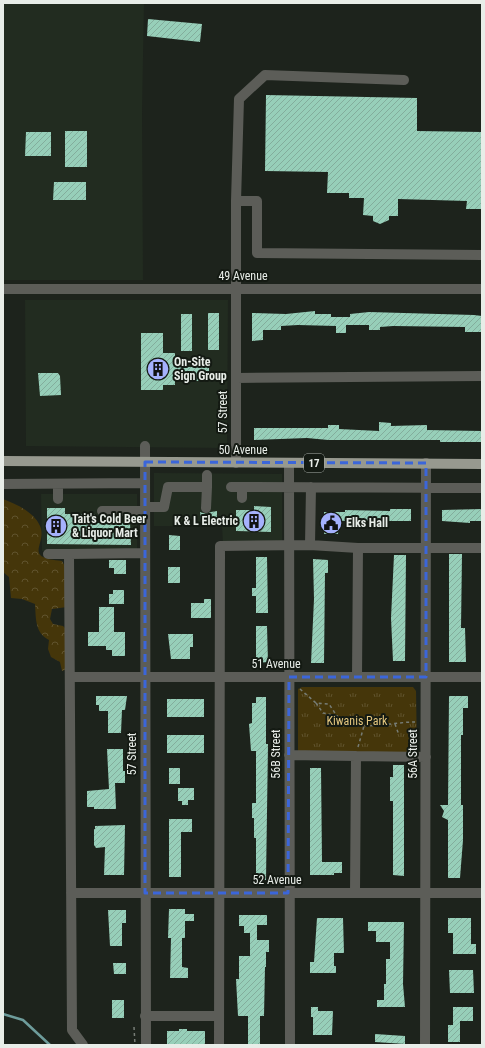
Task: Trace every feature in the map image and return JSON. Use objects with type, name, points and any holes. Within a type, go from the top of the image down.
[{"type":"main road","name":"50 Avenue","points":[[3,461],[482,464]]},
{"type":"street","name":"57 Street","points":[[236,463],[236,201],[239,99],[265,75],[404,80]]},
{"type":"street","points":[[236,201],[257,201],[257,253],[482,254]]},
{"type":"street","name":"49 Avenue","points":[[3,289],[482,289]]},
{"type":"street","points":[[236,378],[482,376]]},
{"type":"street","name":"57 Street","points":[[145,446],[146,1045]]},
{"type":"street","name":"56B Street","points":[[290,463],[288,893],[290,1045]]},
{"type":"street","name":"56A Street","points":[[425,1045],[426,463]]},
{"type":"street","points":[[206,508],[207,475]]},
{"type":"street","points":[[3,484],[145,483]]},
{"type":"street","points":[[58,484],[58,499]]},
{"type":"street","points":[[102,511],[164,507],[168,487],[207,487]]},
{"type":"street","points":[[231,487],[242,492],[289,487],[482,488]]},
{"type":"street","points":[[310,546],[311,487]]},
{"type":"street","points":[[219,1045],[220,546],[482,548]]},
{"type":"street","points":[[357,677],[358,548]]},
{"type":"street","points":[[48,554],[144,553]]},
{"type":"street","points":[[69,554],[71,678],[72,1030],[83,1045]]},
{"type":"street","name":"51 Avenue","points":[[71,678],[482,677]]},
{"type":"street","points":[[289,755],[426,757]]},
{"type":"street","points":[[355,893],[356,756]]},
{"type":"street","name":"52 Avenue","points":[[71,893],[482,893]]},
{"type":"street","points":[[145,1016],[219,1016]]},
{"type":"path","points":[[300,689],[316,703],[323,714],[337,716],[364,726],[415,722]]},
{"type":"path","points":[[316,703],[329,704],[337,716]]},
{"type":"path","points":[[395,724],[399,735]]},
{"type":"path","points":[[356,756],[364,726]]},
{"type":"path","points":[[134,1027],[135,1045]]},
{"type":"highlighted area","points":[[145,462],[426,463],[426,677],[289,677],[288,893],[145,893]]},
{"type":"shaded area","points":[[3,3],[144,3],[142,112],[143,280],[3,280]]},
{"type":"shaded area","points":[[25,300],[228,300],[227,448],[26,446]]},
{"type":"shaded area","points":[[154,473],[282,474],[282,543],[223,544],[222,526],[154,526]]},
{"type":"shaded area","points":[[41,494],[137,494],[137,550],[42,551]]},
{"type":"green space","points":[[3,499],[19,506],[34,517],[40,526],[42,533],[39,553],[42,557],[62,561],[66,568],[67,607],[52,609],[50,619],[53,624],[63,626],[67,630],[67,669],[62,671],[60,662],[51,657],[48,649],[49,640],[41,634],[37,625],[35,604],[22,599],[11,598],[9,577],[3,572]]},
{"type":"green space","name":"Kiwanis Park","points":[[302,687],[413,687],[416,691],[417,754],[298,753],[298,689]]},
{"type":"building","points":[[148,19],[202,24],[200,42],[147,36]]},
{"type":"building","points":[[266,95],[417,98],[417,131],[482,132],[482,209],[466,209],[467,201],[398,199],[398,216],[389,216],[389,220],[380,224],[373,221],[373,216],[363,215],[364,198],[349,198],[349,193],[327,193],[328,172],[265,171]]},
{"type":"building","points":[[65,131],[87,131],[87,167],[65,167]]},
{"type":"building","points":[[26,132],[51,132],[51,156],[25,156]]},
{"type":"building","points":[[54,182],[86,182],[86,200],[53,200]]},
{"type":"building","points":[[315,311],[315,314],[331,314],[331,317],[350,317],[350,314],[369,312],[482,316],[482,332],[465,332],[465,327],[393,326],[380,327],[380,330],[369,330],[369,325],[346,325],[346,333],[336,333],[336,326],[298,325],[281,326],[281,330],[263,330],[263,340],[252,341],[252,313],[286,314]]},
{"type":"building","points":[[208,313],[219,313],[219,350],[208,350]]},
{"type":"building","points":[[181,314],[192,314],[192,351],[181,351]]},
{"type":"building","name":"On-Site Sign Group","points":[[141,333],[163,333],[163,353],[175,353],[175,367],[209,367],[209,381],[175,381],[175,385],[163,385],[163,390],[141,390]]},
{"type":"building","points":[[38,373],[58,373],[60,376],[61,395],[40,396]]},
{"type":"building","points":[[379,422],[391,423],[391,426],[427,425],[427,430],[482,431],[482,442],[440,442],[440,440],[328,440],[307,438],[254,440],[254,428],[328,428],[328,425],[339,425],[339,429],[379,431]]},
{"type":"building","name":"K & L Electric","points":[[254,506],[271,507],[271,532],[236,531],[236,510],[254,510]]},
{"type":"building","points":[[47,508],[65,508],[65,514],[95,514],[95,523],[130,523],[131,545],[47,544]]},
{"type":"building","points":[[390,509],[411,509],[411,521],[339,521],[338,534],[324,534],[324,512],[345,512],[345,510],[390,511]]},
{"type":"building","points":[[482,509],[482,521],[470,521],[470,523],[442,521],[442,510]]},
{"type":"building","points":[[217,511],[217,524],[201,524],[200,512],[206,514]]},
{"type":"building","points":[[169,535],[180,536],[180,550],[169,550]]},
{"type":"building","points":[[449,554],[462,554],[461,628],[465,628],[466,662],[449,662]]},
{"type":"building","points":[[394,555],[406,555],[405,661],[393,661],[391,618]]},
{"type":"building","points":[[256,557],[267,557],[268,613],[256,613],[256,596],[252,596],[252,588],[256,588]]},
{"type":"building","points":[[313,559],[328,560],[328,573],[325,573],[324,663],[311,663],[314,599]]},
{"type":"building","points":[[109,560],[126,560],[126,574],[114,574],[114,568],[109,568]]},
{"type":"building","points":[[168,567],[180,567],[180,583],[168,583]]},
{"type":"building","points":[[113,590],[124,590],[124,604],[109,604],[109,594],[113,594]]},
{"type":"building","points":[[204,599],[211,599],[211,618],[191,618],[191,603],[204,603]]},
{"type":"building","points":[[99,607],[114,607],[114,632],[125,632],[125,656],[112,656],[112,650],[106,650],[106,646],[88,646],[88,632],[99,632]]},
{"type":"building","points":[[256,626],[267,626],[268,662],[256,663]]},
{"type":"building","points":[[168,634],[193,634],[193,647],[190,647],[190,659],[171,659]]},
{"type":"building","points":[[96,696],[127,696],[125,710],[122,710],[121,733],[108,733],[108,711],[99,711],[99,705],[96,705]]},
{"type":"building","points":[[449,696],[468,696],[468,708],[463,708],[463,735],[461,735],[461,805],[463,805],[463,840],[460,878],[448,878],[448,820],[442,817],[444,811],[440,805],[448,805]]},
{"type":"building","points":[[256,697],[266,697],[266,744],[268,744],[266,880],[256,880],[256,838],[254,838],[254,818],[252,818],[252,803],[256,803],[256,751],[251,751],[249,724],[252,723],[252,703],[256,703]]},
{"type":"building","points":[[167,699],[204,699],[204,717],[167,717]]},
{"type":"building","points":[[167,735],[204,735],[204,753],[167,753]]},
{"type":"building","points":[[107,749],[123,749],[123,771],[125,771],[125,783],[115,783],[116,809],[94,809],[94,807],[87,807],[87,791],[109,789]]},
{"type":"building","points":[[393,765],[404,765],[404,876],[393,875],[393,801],[390,801],[390,777],[393,777]]},
{"type":"building","points":[[169,768],[180,768],[180,784],[169,784]]},
{"type":"building","points":[[310,768],[321,768],[322,862],[342,862],[342,873],[334,873],[334,875],[310,875]]},
{"type":"building","points":[[178,788],[194,788],[194,800],[188,800],[188,805],[182,805],[182,801],[178,801]]},
{"type":"building","points":[[169,819],[192,819],[192,832],[181,832],[181,877],[169,877]]},
{"type":"building","points":[[125,825],[124,875],[104,875],[105,847],[96,848],[94,845],[95,826]]},
{"type":"building","points":[[169,909],[185,909],[185,914],[194,914],[194,921],[185,921],[185,938],[182,938],[182,967],[188,968],[188,978],[170,978],[171,938],[168,938]]},
{"type":"building","points":[[108,910],[126,910],[126,923],[122,923],[122,946],[110,946]]},
{"type":"building","points":[[239,915],[267,915],[267,925],[257,925],[257,940],[269,940],[269,952],[266,952],[265,967],[264,1016],[260,1016],[260,1045],[248,1045],[248,1016],[238,1016],[236,979],[239,979],[239,956],[250,956],[250,933],[244,933],[244,926],[239,926]]},
{"type":"building","points":[[317,918],[343,918],[344,953],[334,953],[334,966],[336,966],[336,973],[310,973],[310,962],[314,962]]},
{"type":"building","points":[[448,918],[471,918],[471,944],[476,944],[476,954],[453,954],[453,933],[448,933]]},
{"type":"building","points":[[368,922],[404,922],[403,984],[405,1007],[377,1007],[377,1000],[384,1000],[384,984],[386,984],[386,959],[390,959],[390,942],[376,942],[376,931],[368,931]]},
{"type":"building","points":[[113,963],[126,963],[126,974],[114,974]]},
{"type":"building","points":[[449,970],[473,970],[474,993],[450,993]]},
{"type":"building","points":[[112,1000],[124,1000],[124,1018],[112,1018]]},
{"type":"building","points":[[311,1007],[318,1007],[318,1011],[333,1011],[332,1035],[313,1035],[313,1017],[311,1017]]},
{"type":"building","points":[[453,1007],[473,1007],[473,1021],[460,1021],[460,1042],[448,1042],[448,1025],[453,1025]]},
{"type":"building","points":[[179,1029],[187,1029],[187,1031],[205,1031],[205,1045],[167,1045],[167,1031],[179,1031]]},
{"type":"building","points":[[375,1034],[405,1036],[405,1044],[375,1042]]},
{"type":"waterway","points":[[3,1014],[23,1020],[50,1045]]},
{"type":"place","name":"On-Site Sign Group","points":[[158,369]]},
{"type":"place","name":"K & L Electric","points":[[254,521]]},
{"type":"place","name":"Elks Hall","points":[[331,523]]},
{"type":"place","name":"Tait's Cold Beer & Liquor Mart","points":[[56,526]]}]
